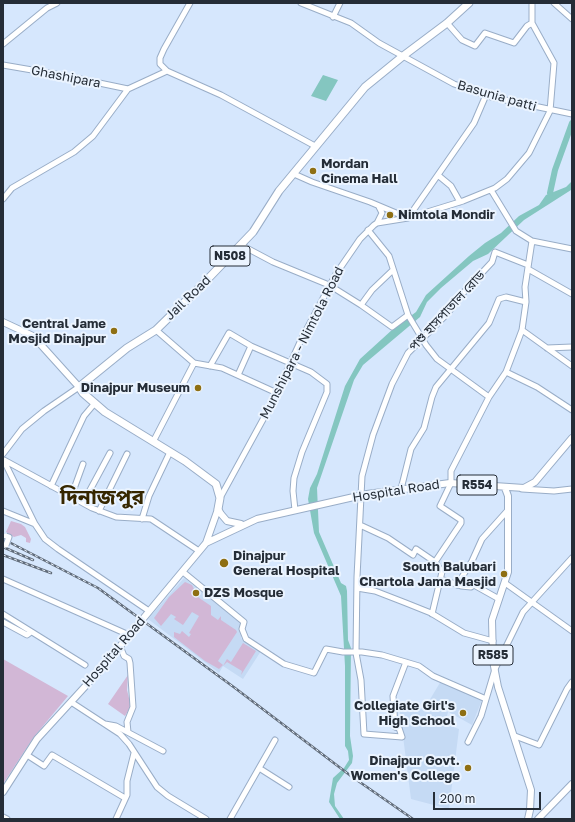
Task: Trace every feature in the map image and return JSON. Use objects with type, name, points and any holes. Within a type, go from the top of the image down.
[{"type":"highway","name":"N508","points":[[294,174],[315,146],[365,87],[447,23],[469,3]]},
{"type":"highway","name":"Jail Road","points":[[79,387],[127,348],[156,330],[253,232],[279,191],[294,174]]},
{"type":"highway","points":[[79,387],[83,394],[105,412],[170,452],[216,484],[220,498],[218,509]]},
{"type":"main road","points":[[3,322],[33,336],[79,387]]},
{"type":"main road","name":"Hospital Road","points":[[296,510],[362,495],[450,483],[505,488],[524,488],[535,482],[571,441]]},
{"type":"main road","name":"R585","points":[[505,488],[508,496],[508,561],[505,582],[492,620],[493,641],[498,687],[515,736],[531,790],[528,819]]},
{"type":"main road","points":[[218,509],[220,514],[227,521],[232,524],[243,524]]},
{"type":"main road","name":"Hospital Road","points":[[3,792],[37,739],[120,646],[206,543],[218,509]]},
{"type":"main road","name":"R554","points":[[206,543],[243,524],[257,519],[296,510]]},
{"type":"main road","points":[[538,819],[572,784]]},
{"type":"street","points":[[3,44],[47,8],[57,3]]},
{"type":"street","points":[[190,3],[160,58],[160,64],[167,71],[221,95],[315,146]]},
{"type":"street","name":"Basunia patti","points":[[301,3],[351,23],[379,43],[454,84],[486,95],[550,111],[571,114]]},
{"type":"street","points":[[333,16],[340,3]]},
{"type":"street","points":[[532,3],[532,23],[554,63],[550,111]]},
{"type":"street","points":[[554,3],[572,19]]},
{"type":"street","points":[[447,23],[462,40],[475,46],[485,33],[514,44],[527,26],[532,23]]},
{"type":"street","name":"Ghashipara","points":[[3,65],[128,89]]},
{"type":"street","points":[[4,196],[12,188],[74,152],[94,136],[128,89],[167,71]]},
{"type":"street","points":[[294,174],[312,182],[370,202],[408,218],[439,176],[474,123],[486,95]]},
{"type":"street","name":"Munshipara - Nimtola Road","points":[[220,498],[277,393],[290,363],[329,285],[355,246],[368,230],[377,223],[408,218],[460,202],[491,190],[507,179],[529,153],[550,111]]},
{"type":"street","points":[[439,176],[451,186],[460,202]]},
{"type":"street","points":[[491,190],[516,231],[532,241],[572,249]]},
{"type":"street","points":[[377,223],[382,214],[379,207]]},
{"type":"street","points":[[368,230],[389,256],[408,316],[413,327],[422,340],[438,358],[489,397]]},
{"type":"street","points":[[435,562],[461,523],[461,520],[440,506],[450,483],[451,471],[489,397],[506,372],[522,330],[526,302],[525,286],[532,241]]},
{"type":"street","points":[[241,245],[273,262],[329,285],[392,327],[408,316]]},
{"type":"street","name":"পশু হাসপাতাল রোড","points":[[406,662],[393,696],[395,727],[399,728],[402,737],[364,734],[361,680],[356,653],[357,588],[362,476],[373,435],[392,384],[408,353],[447,314],[492,262],[495,252],[528,267]]},
{"type":"street","points":[[528,267],[572,294]]},
{"type":"street","points":[[361,305],[372,290],[393,270]]},
{"type":"street","points":[[402,489],[411,449],[424,428],[436,387],[489,323],[499,299],[506,297],[526,302]]},
{"type":"street","points":[[156,330],[194,363],[222,368],[277,393]]},
{"type":"street","points":[[522,330],[572,366]]},
{"type":"street","points":[[210,366],[228,333],[251,346],[311,372],[327,384],[327,392],[302,452],[294,478],[293,491],[296,510]]},
{"type":"street","points":[[238,375],[251,346]]},
{"type":"street","points":[[547,348],[572,347]]},
{"type":"street","points":[[153,442],[194,363]]},
{"type":"street","points":[[506,372],[537,387],[572,410]]},
{"type":"street","points":[[3,457],[22,429],[44,411],[79,387]]},
{"type":"street","points":[[51,486],[77,428],[84,416],[95,403]]},
{"type":"street","points":[[142,519],[149,496],[170,452]]},
{"type":"street","points":[[83,504],[110,453]]},
{"type":"street","points":[[99,511],[127,454]]},
{"type":"street","points":[[3,457],[51,486],[99,511],[116,517],[151,519],[199,551]]},
{"type":"street","points":[[3,457],[35,524],[45,539],[149,612]]},
{"type":"street","points":[[71,497],[83,464]]},
{"type":"street","points":[[505,488],[554,491],[572,489]]},
{"type":"street","points":[[457,585],[472,561],[482,539],[508,510]]},
{"type":"street","points":[[3,511],[35,524]]},
{"type":"street","points":[[360,525],[388,538],[413,555],[416,550],[435,562],[442,572],[432,614]]},
{"type":"street","points":[[4,544],[9,537],[6,536]]},
{"type":"street","points":[[468,742],[481,716],[495,669],[523,612],[572,558]]},
{"type":"street","points":[[183,572],[244,622],[242,629],[246,639],[284,664],[314,673],[326,649],[382,655],[406,662],[486,699]]},
{"type":"street","points":[[3,579],[129,635]]},
{"type":"street","points":[[440,579],[457,585],[471,587],[474,585],[499,599]]},
{"type":"street","points":[[505,582],[572,631]]},
{"type":"street","points":[[357,588],[375,591],[432,614],[464,633],[493,641]]},
{"type":"street","points":[[3,614],[26,627],[31,632],[84,665]]},
{"type":"street","points":[[3,622],[27,635],[31,632]]},
{"type":"street","points":[[120,646],[124,656],[129,658],[130,663],[132,707],[127,722],[128,732]]},
{"type":"street","points":[[515,736],[539,745],[572,682]]},
{"type":"street","points":[[71,702],[120,734],[157,787],[168,796],[206,819]]},
{"type":"street","points":[[116,726],[127,722]]},
{"type":"street","points":[[104,724],[116,726],[163,751]]},
{"type":"street","points":[[230,819],[276,740]]},
{"type":"street","points":[[116,819],[125,798],[134,752]]},
{"type":"street","points":[[27,755],[44,766],[52,755],[125,798]]},
{"type":"street","points":[[259,768],[289,787]]},
{"type":"street","points":[[3,817],[7,819]]},
{"type":"shaded area","points":[[323,75],[338,80],[326,101],[311,96]]},
{"type":"shaded area","points":[[572,181],[571,190],[524,220],[488,254],[473,261],[441,288],[427,302],[420,317],[363,365],[354,380],[317,488],[319,532],[341,583],[346,586],[348,640],[351,648],[350,736],[353,756],[352,763],[337,783],[334,794],[335,806],[344,819],[340,819],[329,802],[333,778],[344,768],[349,760],[348,751],[345,746],[345,666],[341,596],[314,533],[308,499],[310,488],[317,474],[345,386],[360,359],[393,329],[416,312],[426,295],[469,256],[485,243],[501,233],[519,216],[539,205],[546,195],[566,187]]},
{"type":"shaded area","points":[[11,521],[25,527],[31,539],[30,543],[26,542],[26,538],[21,535],[14,537],[6,532]]},
{"type":"shaded area","points":[[184,578],[241,623],[241,638],[261,651],[243,679],[223,666],[219,673],[148,619]]},
{"type":"shaded area","points":[[185,582],[192,585],[194,589],[192,593],[211,606],[211,615],[218,620],[221,616],[221,620],[237,632],[218,661],[223,665],[219,669],[205,661],[174,637],[174,632],[180,634],[182,631],[189,637],[191,634],[189,633],[199,616],[192,612],[183,625],[174,619],[176,617],[171,614],[161,626],[154,618],[169,597]]},
{"type":"shaded area","points":[[243,643],[256,651],[241,675],[242,671],[227,662],[223,666],[227,659],[231,662]]},
{"type":"shaded area","points":[[3,659],[68,696],[33,738],[3,784]]},
{"type":"shaded area","points":[[128,675],[127,690],[131,706],[125,716],[108,704]]},
{"type":"shaded area","name":"Collegiate Girl's High School","points":[[441,681],[482,700],[472,725],[429,701]]},
{"type":"shaded area","points":[[399,705],[448,712],[445,724],[459,729],[449,809],[411,799]]},
{"type":"waterway","points":[[550,193],[555,170],[572,123]]},
{"type":"railway","points":[[3,539],[98,588],[235,688],[351,776],[413,819]]},
{"type":"railway","points":[[3,547],[33,560]]},
{"type":"railway","points":[[3,555],[51,573]]},
{"type":"place","name":"Mordan Cinema Hall","points":[[313,171]]},
{"type":"place","name":"Nimtola Mondir","points":[[390,215]]},
{"type":"place","name":"Central Jame Mosjid Dinajpur","points":[[114,331]]},
{"type":"place","name":"Dinajpur Museum","points":[[198,388]]},
{"type":"place","name":"Dinajpur General Hospital","points":[[224,563]]},
{"type":"place","name":"South Balubari Chartola Jama Masjid","points":[[504,574]]},
{"type":"place","name":"DZS Mosque","points":[[196,593]]},
{"type":"place","name":"Collegiate Girl's High School","points":[[463,713]]},
{"type":"place","name":"Dinajpur Govt. Women's College","points":[[468,768]]},
{"type":"district","name":"দিনাজপুর","points":[[102,497]]}]
